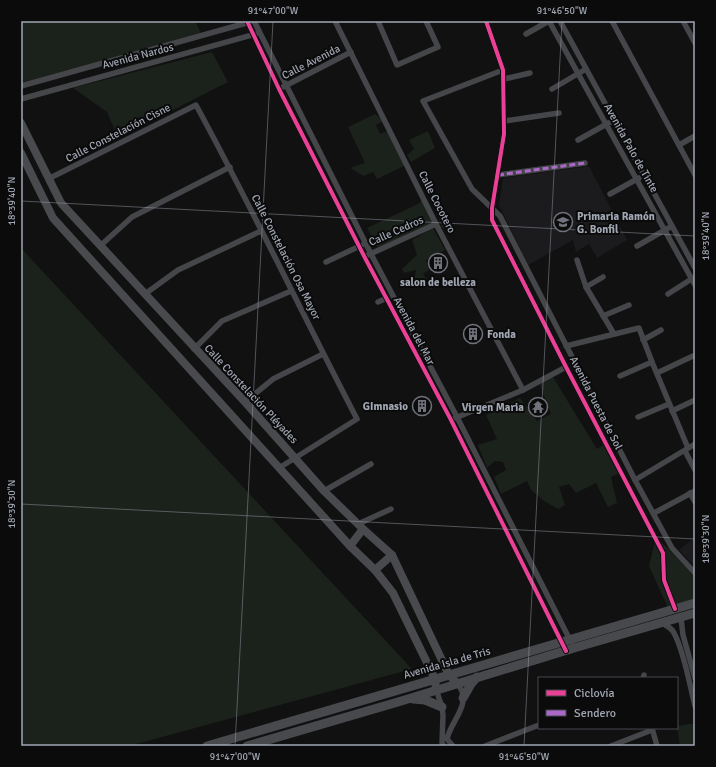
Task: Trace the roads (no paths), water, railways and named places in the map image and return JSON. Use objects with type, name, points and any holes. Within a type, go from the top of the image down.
[{"type":"main road","name":"Calle Constelación Pléyades","points":[[21,123],[61,204],[194,349],[245,402],[324,491],[360,527],[392,555],[449,675],[457,683]]},
{"type":"main road","points":[[21,153],[53,218],[350,546],[374,570],[393,593],[435,679],[436,689]]},
{"type":"main road","points":[[49,210],[61,204]]},
{"type":"main road","points":[[350,546],[360,527]]},
{"type":"main road","points":[[374,570],[392,555]]},
{"type":"main road","name":"Avenida Isla de Tris","points":[[247,746],[477,677],[695,603]]},
{"type":"main road","name":"Avenida Isla de Tris","points":[[207,746],[449,675],[662,623],[695,613]]},
{"type":"main road","points":[[463,698],[477,677]]},
{"type":"main road","points":[[409,698],[425,700],[442,707]]},
{"type":"street","name":"Avenida Nardos","points":[[21,86],[254,21]]},
{"type":"street","name":"Avenida del Mar","points":[[254,21],[256,34],[279,89],[364,256],[454,418],[568,645]]},
{"type":"street","name":"Calle Cocotero","points":[[335,21],[436,224],[523,390]]},
{"type":"street","points":[[378,21],[397,64],[438,47],[426,21]]},
{"type":"street","points":[[486,21],[503,70],[504,79],[504,134],[492,208]]},
{"type":"street","points":[[526,34],[549,21]]},
{"type":"street","name":"Avenida Palo de Tinte","points":[[549,21],[636,179],[693,278],[695,285]]},
{"type":"street","name":"Avenida Palo de Tinte","points":[[560,21],[695,268]]},
{"type":"street","points":[[612,21],[695,174]]},
{"type":"street","points":[[683,21],[695,43]]},
{"type":"street","name":"Avenida del Mar","points":[[247,22],[256,34],[286,86],[568,645]]},
{"type":"street","name":"Avenida Nardos","points":[[21,99],[256,34]]},
{"type":"street","name":"Calle Avenida","points":[[279,89],[351,52]]},
{"type":"street","points":[[552,89],[586,69]]},
{"type":"street","points":[[492,208],[472,189],[423,101],[503,70]]},
{"type":"street","points":[[504,79],[530,73]]},
{"type":"street","name":"Calle Constelación Osa Mayor","points":[[196,105],[230,167],[291,291],[357,419],[294,458]]},
{"type":"street","name":"Calle Constelación Cisne","points":[[48,178],[196,105]]},
{"type":"street","points":[[504,121],[559,113]]},
{"type":"street","points":[[578,140],[614,120]]},
{"type":"street","points":[[679,145],[695,136]]},
{"type":"street","points":[[498,175],[585,163]]},
{"type":"street","points":[[100,246],[132,217],[230,167]]},
{"type":"street","points":[[610,194],[644,175]]},
{"type":"street","name":"Avenida Puesta de Sol","points":[[492,208],[500,216],[635,480],[672,548],[695,573]]},
{"type":"street","name":"Avenida Puesta de Sol","points":[[492,208],[492,220],[566,367],[663,553],[664,580],[675,609]]},
{"type":"street","name":"Calle Cedros","points":[[364,256],[436,224]]},
{"type":"street","points":[[637,246],[672,226]]},
{"type":"street","points":[[145,294],[178,270],[261,231]]},
{"type":"street","points":[[326,262],[366,243]]},
{"type":"street","points":[[509,252],[516,248]]},
{"type":"street","points":[[577,260],[586,287],[614,334]]},
{"type":"street","points":[[586,287],[602,277]]},
{"type":"street","points":[[668,294],[693,278]]},
{"type":"street","points":[[194,349],[222,321],[291,291]]},
{"type":"street","points":[[532,298],[540,294]]},
{"type":"street","points":[[378,302],[387,298]]},
{"type":"street","points":[[602,316],[629,306]]},
{"type":"street","points":[[566,346],[639,328],[695,470]]},
{"type":"street","points":[[643,340],[661,330]]},
{"type":"street","points":[[552,337],[560,333]]},
{"type":"street","points":[[245,402],[273,379],[324,354]]},
{"type":"street","points":[[657,373],[694,356]]},
{"type":"street","points":[[620,376],[652,362]]},
{"type":"street","points":[[454,418],[523,390],[566,367]]},
{"type":"street","points":[[672,411],[695,400]]},
{"type":"street","points":[[638,417],[669,404]]},
{"type":"street","points":[[635,480],[695,444]]},
{"type":"street","points":[[279,468],[294,458]]},
{"type":"street","points":[[324,491],[372,464]]},
{"type":"street","points":[[654,514],[692,492],[695,502]]},
{"type":"street","points":[[360,527],[391,510]]},
{"type":"street","points":[[663,553],[672,548]]},
{"type":"street","points":[[681,618],[683,634],[695,678]]},
{"type":"street","points":[[662,623],[670,628],[674,633],[686,667],[695,706]]},
{"type":"street","points":[[680,649],[686,646]]},
{"type":"street","points":[[686,667],[692,665]]},
{"type":"street","points":[[452,746],[447,739],[448,733],[460,712],[463,698],[462,689],[457,683]]},
{"type":"street","points":[[436,689],[442,707],[442,743],[444,746]]},
{"type":"street","points":[[485,746],[538,725]]},
{"type":"street","points":[[611,746],[652,729],[657,746]]},
{"type":"place","name":"Primaria Ramón G. Bonfil","points":[[563,222]]},
{"type":"place","name":"salon de belleza","points":[[438,263]]},
{"type":"place","name":"Fonda","points":[[473,334]]},
{"type":"place","name":"GImnasio","points":[[422,406]]},
{"type":"place","name":"Virgen Maria","points":[[538,407]]}]
